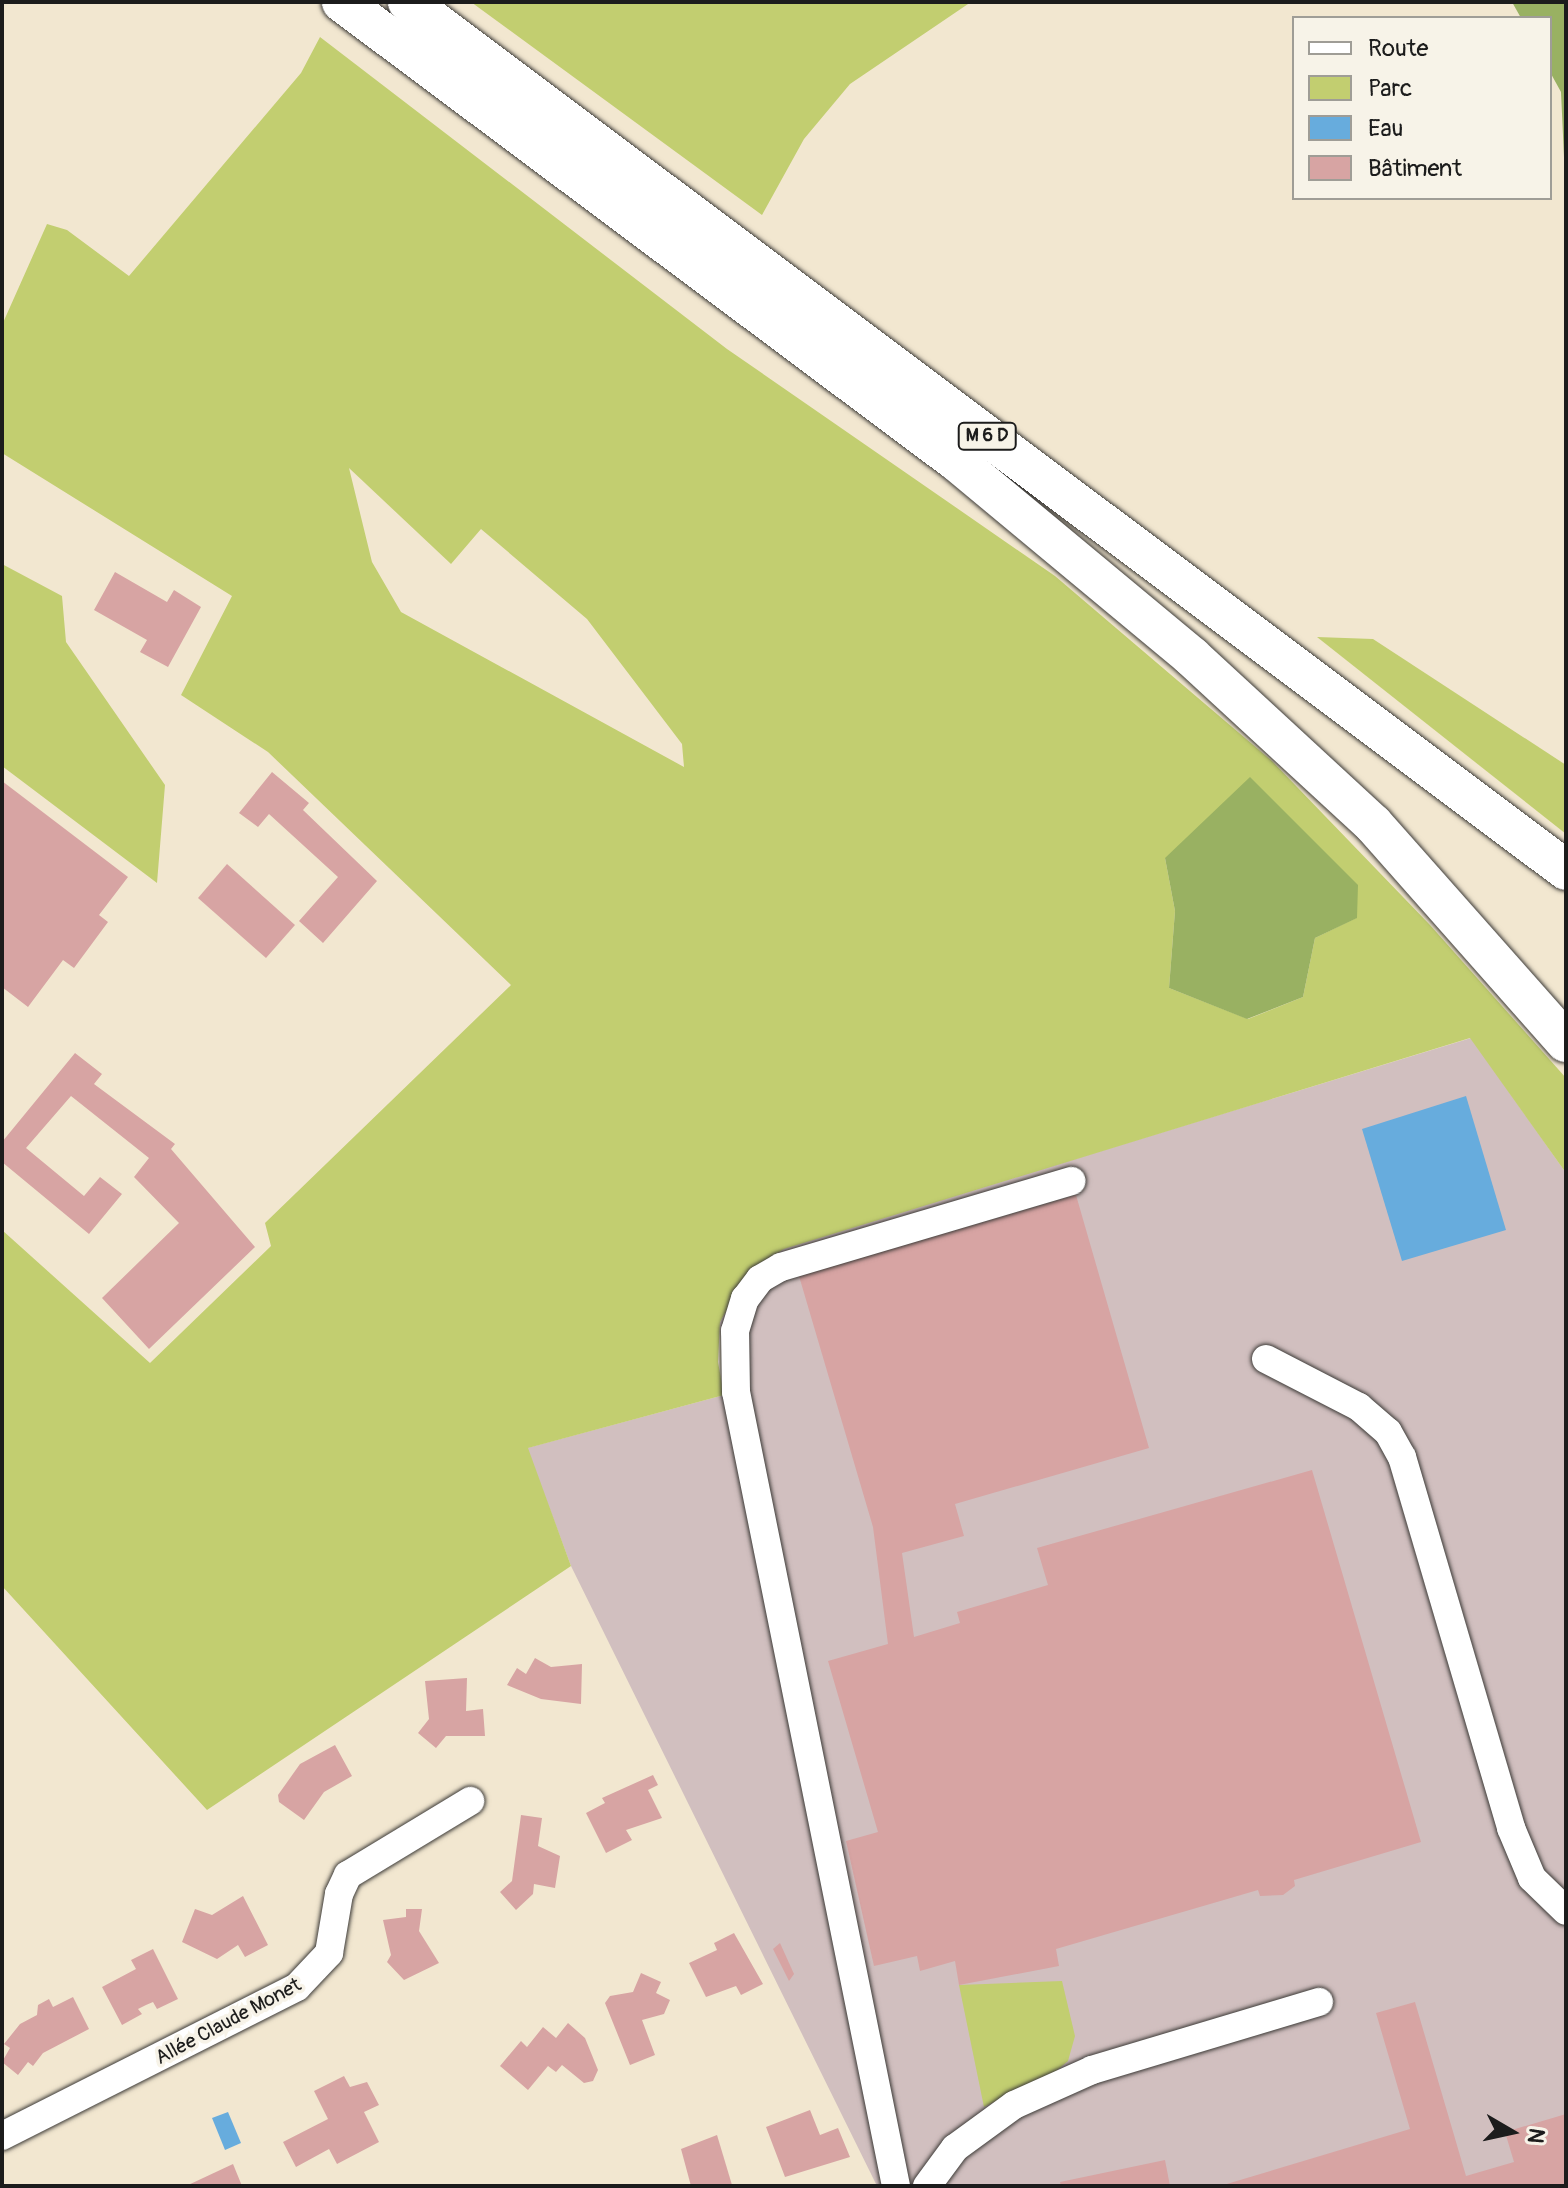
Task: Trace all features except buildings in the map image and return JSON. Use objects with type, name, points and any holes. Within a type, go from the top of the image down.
[{"type":"highway","name":"M 6 D","points":[[342,2],[955,460],[1192,657],[1373,824],[1566,1042]]},
{"type":"highway","name":"M 6 D","points":[[408,2],[1566,870]]},
{"type":"street","points":[[896,2186],[736,1392],[735,1331],[745,1299],[760,1279],[781,1267],[1072,1181]]},
{"type":"street","points":[[1266,1359],[1359,1407],[1388,1432],[1402,1457],[1511,1828],[1532,1878],[1566,1911]]},
{"type":"street","name":"Allée Claude Monet","points":[[2,2136],[297,1987],[329,1953],[339,1894],[348,1875],[470,1801]]},
{"type":"street","points":[[927,2186],[955,2148],[1014,2105],[1092,2070],[1319,2002]]},
{"type":"shaded area","points":[[1471,1038],[1566,1173],[1566,2186],[877,2186],[571,1566],[527,1448],[724,1395],[720,1322],[749,1270],[784,1248]]},
{"type":"green space","points":[[471,2],[971,2],[850,84],[804,139],[762,215]]},
{"type":"green space","points":[[1512,2],[1566,2],[1566,201],[1561,92],[1552,76],[1552,16],[1520,16]]},
{"type":"green space","points":[[320,37],[727,349],[1055,576],[1272,761],[1430,925],[1566,1078],[1566,1173],[1470,1038],[784,1249],[749,1270],[720,1322],[718,1362],[724,1395],[528,1448],[571,1566],[207,1810],[2,1586],[2,1230],[150,1363],[271,1246],[265,1223],[511,985],[268,752],[181,695],[232,596],[2,453],[2,325],[47,224],[67,230],[129,276],[301,73]],"holes":[[[349,468],[451,564],[481,529],[587,619],[682,744],[684,767],[401,612],[372,562]],[[1165,858],[1356,918],[1315,938],[1303,997],[1248,1019],[1169,988],[1175,911]]]},
{"type":"green space","points":[[2,564],[62,596],[66,642],[165,785],[157,883],[2,766]]},
{"type":"green space","points":[[1317,637],[1373,639],[1566,765],[1566,834]]},
{"type":"green space","points":[[1250,777],[1358,885],[1357,918],[1315,938],[1303,997],[1247,1019],[1169,988],[1175,911],[1165,858]]},
{"type":"green space","points":[[1062,1981],[1075,2036],[1068,2061],[1055,2072],[984,2107],[959,1985]]},
{"type":"water","points":[[1466,1096],[1506,1230],[1402,1261],[1362,1129]]},
{"type":"water","points":[[228,2112],[241,2143],[225,2150],[212,2118]]}]
